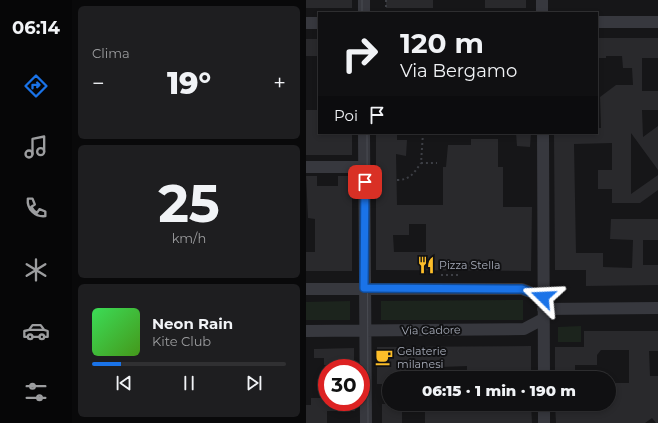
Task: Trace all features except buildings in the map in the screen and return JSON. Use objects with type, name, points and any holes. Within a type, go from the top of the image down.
[{"type":"street","points":[[364,0],[364,12]]},
{"type":"street","points":[[542,0],[542,12]]},
{"type":"street","points":[[598,22],[658,22]]},
{"type":"street","points":[[306,23],[318,23]]},
{"type":"street","points":[[364,134],[364,331],[366,423]]},
{"type":"street","points":[[543,134],[544,371]]},
{"type":"street","points":[[306,167],[365,167]]},
{"type":"street","name":"Via Cadore","points":[[306,289],[522,289],[543,308],[658,308]]},
{"type":"street","name":"Via Cadore","points":[[306,331],[524,329],[543,308]]},
{"type":"street","points":[[544,411],[544,423]]},
{"type":"path","points":[[386,0],[386,10]]},
{"type":"path","points":[[397,180],[402,180],[412,176],[421,163],[423,134]]},
{"type":"path","points":[[421,163],[437,163]]},
{"type":"path","points":[[440,275],[459,275]]},
{"type":"shaded area","points":[[523,300],[523,320],[381,320],[381,301]]},
{"type":"shaded area","points":[[350,301],[350,320],[306,320],[306,302]]},
{"type":"shaded area","points":[[581,326],[581,342],[558,342],[558,327]]},
{"type":"tram line","points":[[362,0],[362,12]]},
{"type":"tram line","points":[[367,134],[368,423]]},
{"type":"place","name":"Pizza Stella","points":[[426,265]]},
{"type":"place","name":"Gelaterie milanesi","points":[[384,357]]},
{"type":"route","points":[[365,182],[364,288],[522,289],[543,297]]}]
